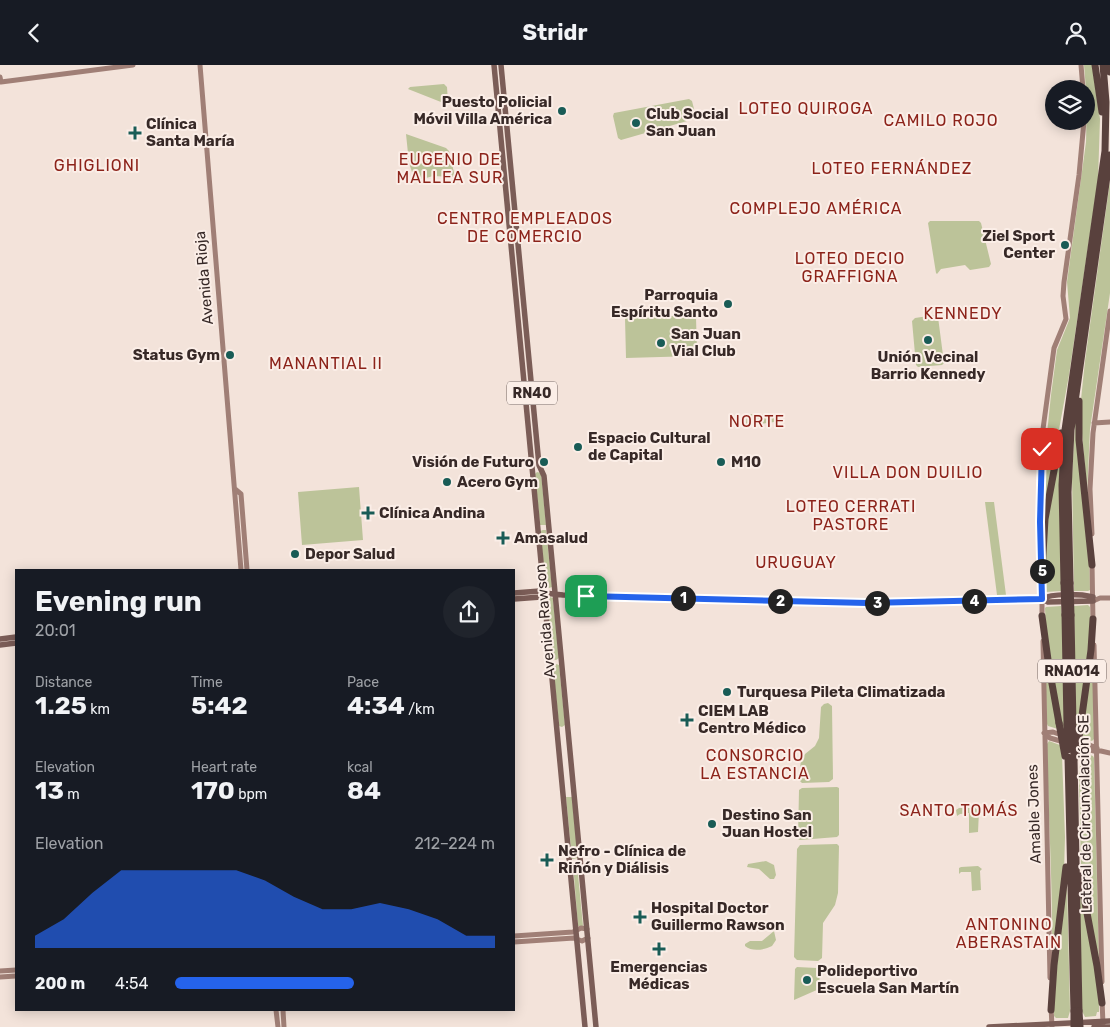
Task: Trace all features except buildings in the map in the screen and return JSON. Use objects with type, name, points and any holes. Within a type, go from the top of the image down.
[{"type":"highway","points":[[1095,65],[1102,107],[1107,166]]},
{"type":"highway","name":"RNA014","points":[[1067,583],[1072,418],[1107,166],[1103,65]]},
{"type":"highway","points":[[1109,65],[1110,72]]},
{"type":"highway","name":"RNA014","points":[[1080,1027],[1076,1011],[1069,817],[1071,758],[1063,467],[1070,394],[1110,155]]},
{"type":"highway","points":[[1081,355],[1078,426],[1092,565]]},
{"type":"highway","points":[[1042,571],[1046,513],[1070,394]]},
{"type":"highway","points":[[1042,616],[1048,661],[1070,726],[1071,758]]},
{"type":"highway","points":[[1070,726],[1089,663],[1093,619]]},
{"type":"highway","name":"RNA014","points":[[1071,758],[1075,791],[1076,839],[1076,1011],[1074,1027]]},
{"type":"highway","points":[[1052,1010],[1054,965],[1070,831]]},
{"type":"highway","points":[[1076,839],[1102,1003]]},
{"type":"main road","name":"Avenida Rawson","points":[[494,65],[585,1027]]},
{"type":"main road","name":"Avenida Rawson","points":[[501,65],[539,465],[544,476],[596,1027]]},
{"type":"main road","points":[[515,593],[540,591],[555,595],[867,603],[1042,599],[1048,602],[1093,599]]},
{"type":"main road","points":[[515,599],[540,597],[544,593]]},
{"type":"main road","points":[[0,639],[15,637]]},
{"type":"main road","points":[[0,645],[15,643]]},
{"type":"main road","points":[[1094,1027],[1104,1025],[1110,1021]]},
{"type":"main road","points":[[989,1027],[1104,1025],[1110,1027]]},
{"type":"street","points":[[1,79],[133,65]]},
{"type":"street","name":"Avenida Rioja","points":[[200,65],[241,569]]},
{"type":"street","points":[[1081,65],[1082,80]]},
{"type":"street","name":"Amable Jones","points":[[1052,1025],[1040,495],[1044,426],[1054,348],[1066,317],[1063,296],[1064,282],[1080,175],[1083,130]]},
{"type":"street","name":"Lateral de Circunvalación SE","points":[[1104,1025],[1090,489],[1094,423],[1110,311]]},
{"type":"street","points":[[1094,423],[1110,422]]},
{"type":"street","name":"Avenida Rioja","points":[[235,489],[241,494],[247,569]]},
{"type":"street","points":[[1093,599],[1110,598]]},
{"type":"street","points":[[1044,733],[1050,737],[1110,753]]},
{"type":"street","points":[[515,936],[573,932],[580,928],[587,929]]},
{"type":"street","points":[[515,942],[570,938],[584,941],[588,938]]},
{"type":"street","points":[[0,971],[15,970]]},
{"type":"street","points":[[0,977],[15,976]]},
{"type":"street","points":[[276,1011],[278,1027]]},
{"type":"street","points":[[282,1011],[284,1027]]},
{"type":"green space","points":[[1084,65],[1092,65],[1094,80],[1085,80]]},
{"type":"green space","points":[[444,84],[447,87],[448,102],[446,104],[408,89],[410,87]]},
{"type":"green space","points":[[1095,85],[1100,119],[1098,180],[1069,375],[1046,501],[1042,541],[1044,463],[1051,395],[1057,350],[1070,318],[1067,282],[1086,130],[1095,130]]},
{"type":"green space","points":[[689,99],[692,101],[696,117],[694,119],[621,140],[618,138],[614,113]]},
{"type":"green space","points":[[406,134],[446,148],[449,151],[455,177],[433,176],[412,182]]},
{"type":"green space","points":[[1110,181],[1110,293],[1090,429],[1087,493],[1080,409]]},
{"type":"green space","points":[[930,221],[979,221],[991,264],[989,267],[970,270],[965,265],[941,269],[937,274],[928,223]]},
{"type":"green space","name":"San Juan Vial Club","points":[[694,315],[696,317],[697,354],[695,356],[626,358],[625,318]]},
{"type":"green space","name":"Unión Vecinal Barrio Kennedy","points":[[935,315],[938,317],[944,363],[942,365],[918,367],[916,365],[912,321],[915,318]]},
{"type":"green space","points":[[1076,408],[1089,544],[1090,590],[1088,591],[1074,591],[1072,477]]},
{"type":"green space","points":[[747,414],[781,415],[784,418],[781,421],[747,426]]},
{"type":"green space","points":[[1060,454],[1061,591],[1046,592],[1046,525]]},
{"type":"green space","points":[[537,472],[541,473],[546,525],[540,525],[535,474]]},
{"type":"green space","points":[[359,487],[363,540],[302,545],[298,492]]},
{"type":"green space","points":[[985,502],[994,502],[1006,595],[997,595]]},
{"type":"green space","points":[[546,530],[552,587],[549,588],[546,587],[540,531]]},
{"type":"green space","points":[[553,598],[559,658],[556,660],[552,659],[547,599]]},
{"type":"green space","points":[[1088,605],[1090,607],[1091,627],[1078,727],[1076,726],[1074,606]]},
{"type":"green space","points":[[1061,606],[1065,743],[1046,631],[1045,608]]},
{"type":"green space","points":[[1093,642],[1094,739],[1092,741],[1082,737]]},
{"type":"green space","points":[[1044,645],[1058,729],[1047,724]]},
{"type":"green space","points":[[559,665],[565,725],[562,727],[559,726],[553,666]]},
{"type":"green space","points":[[828,703],[832,706],[833,779],[829,782],[802,783],[799,780],[801,759],[815,746],[819,738],[821,707]]},
{"type":"green space","points":[[1049,741],[1060,745],[1062,755],[1065,837],[1064,872],[1052,954],[1047,744]]},
{"type":"green space","points":[[1081,752],[1094,758],[1099,964],[1081,866],[1079,779]]},
{"type":"green space","points":[[802,788],[839,788],[839,835],[837,837],[798,839],[799,790]]},
{"type":"green space","points":[[566,797],[572,797],[578,858],[572,859]]},
{"type":"green space","points":[[959,808],[975,808],[979,811],[978,832],[969,833],[969,813],[957,816],[956,810]]},
{"type":"green space","points":[[837,844],[839,846],[838,893],[835,905],[823,923],[822,958],[818,961],[797,960],[794,957],[797,849],[800,845]]},
{"type":"green space","points":[[766,861],[774,865],[776,875],[774,879],[770,879],[759,869],[747,867],[748,864]]},
{"type":"green space","points":[[573,864],[577,864],[583,926],[578,926]]},
{"type":"green space","points":[[978,866],[982,869],[980,871],[981,890],[972,891],[971,872],[961,872],[959,874],[959,868]]},
{"type":"green space","points":[[1067,882],[1070,1011],[1068,1018],[1056,1018],[1054,1016],[1054,989]]},
{"type":"green space","points":[[1079,882],[1099,989],[1099,1012],[1097,1012],[1096,1016],[1085,1017],[1082,1011]]},
{"type":"green space","points":[[774,931],[776,940],[772,946],[758,950],[745,946],[750,941],[762,941]]},
{"type":"green space","name":"Polideportivo Escuela San Martín","points":[[797,967],[817,968],[820,970],[819,989],[794,1000],[795,969]]},
{"type":"place","name":"Puesto Policial Móvil Villa América","points":[[562,111]]},
{"type":"place","name":"Club Social San Juan","points":[[636,123]]},
{"type":"place","name":"Clínica Santa María","points":[[135,133]]},
{"type":"place","name":"Ziel Sport Center","points":[[1065,245]]},
{"type":"place","name":"Parroquia Espíritu Santo","points":[[728,304]]},
{"type":"place","name":"Unión Vecinal Barrio Kennedy","points":[[928,340]]},
{"type":"place","name":"San Juan Vial Club","points":[[661,343]]},
{"type":"place","name":"Status Gym","points":[[230,355]]},
{"type":"place","name":"Espacio Cultural de Capital","points":[[578,447]]},
{"type":"place","name":"Visión de Futuro","points":[[544,462]]},
{"type":"place","name":"M10","points":[[721,462]]},
{"type":"place","name":"Acero Gym","points":[[447,482]]},
{"type":"place","name":"Clínica Andina","points":[[368,513]]},
{"type":"place","name":"Amasalud","points":[[503,538]]},
{"type":"place","name":"Depor Salud","points":[[295,554]]},
{"type":"place","name":"Turquesa Pileta Climatizada","points":[[727,692]]},
{"type":"place","name":"CIEM LAB Centro Médico","points":[[687,720]]},
{"type":"place","name":"Destino San Juan Hostel","points":[[712,824]]},
{"type":"place","name":"Nefro - Clínica de Riñón y Diálisis","points":[[547,860]]},
{"type":"place","name":"Hospital Doctor Guillermo Rawson","points":[[640,917]]},
{"type":"place","name":"Emergencias Médicas","points":[[659,949]]},
{"type":"place","name":"Polideportivo Escuela San Martín","points":[[807,980]]},
{"type":"district","name":"LOTEO QUIROGA","points":[[806,108]]},
{"type":"district","name":"CAMILO ROJO","points":[[941,120]]},
{"type":"district","name":"GHIGLIONI","points":[[97,165]]},
{"type":"district","name":"EUGENIO DE MALLEA SUR","points":[[450,168]]},
{"type":"district","name":"LOTEO FERNÁNDEZ","points":[[892,168]]},
{"type":"district","name":"COMPLEJO AMÉRICA","points":[[816,208]]},
{"type":"district","name":"CENTRO EMPLEADOS DE COMERCIO","points":[[525,227]]},
{"type":"district","name":"LOTEO DECIO GRAFFIGNA","points":[[850,267]]},
{"type":"district","name":"KENNEDY","points":[[963,313]]},
{"type":"district","name":"MANANTIAL II","points":[[326,363]]},
{"type":"district","name":"NORTE","points":[[757,421]]},
{"type":"district","name":"VILLA DON DUILIO","points":[[908,472]]},
{"type":"district","name":"LOTEO CERRATI PASTORE","points":[[851,515]]},
{"type":"district","name":"URUGUAY","points":[[796,562]]},
{"type":"district","name":"CONSORCIO LA ESTANCIA","points":[[755,764]]},
{"type":"district","name":"SANTO TOMÁS","points":[[959,810]]},
{"type":"district","name":"ANTONINO ABERASTAIN","points":[[1009,933]]},
{"type":"route","points":[[586,596],[867,603],[1042,599],[1040,522],[1042,449]]}]
